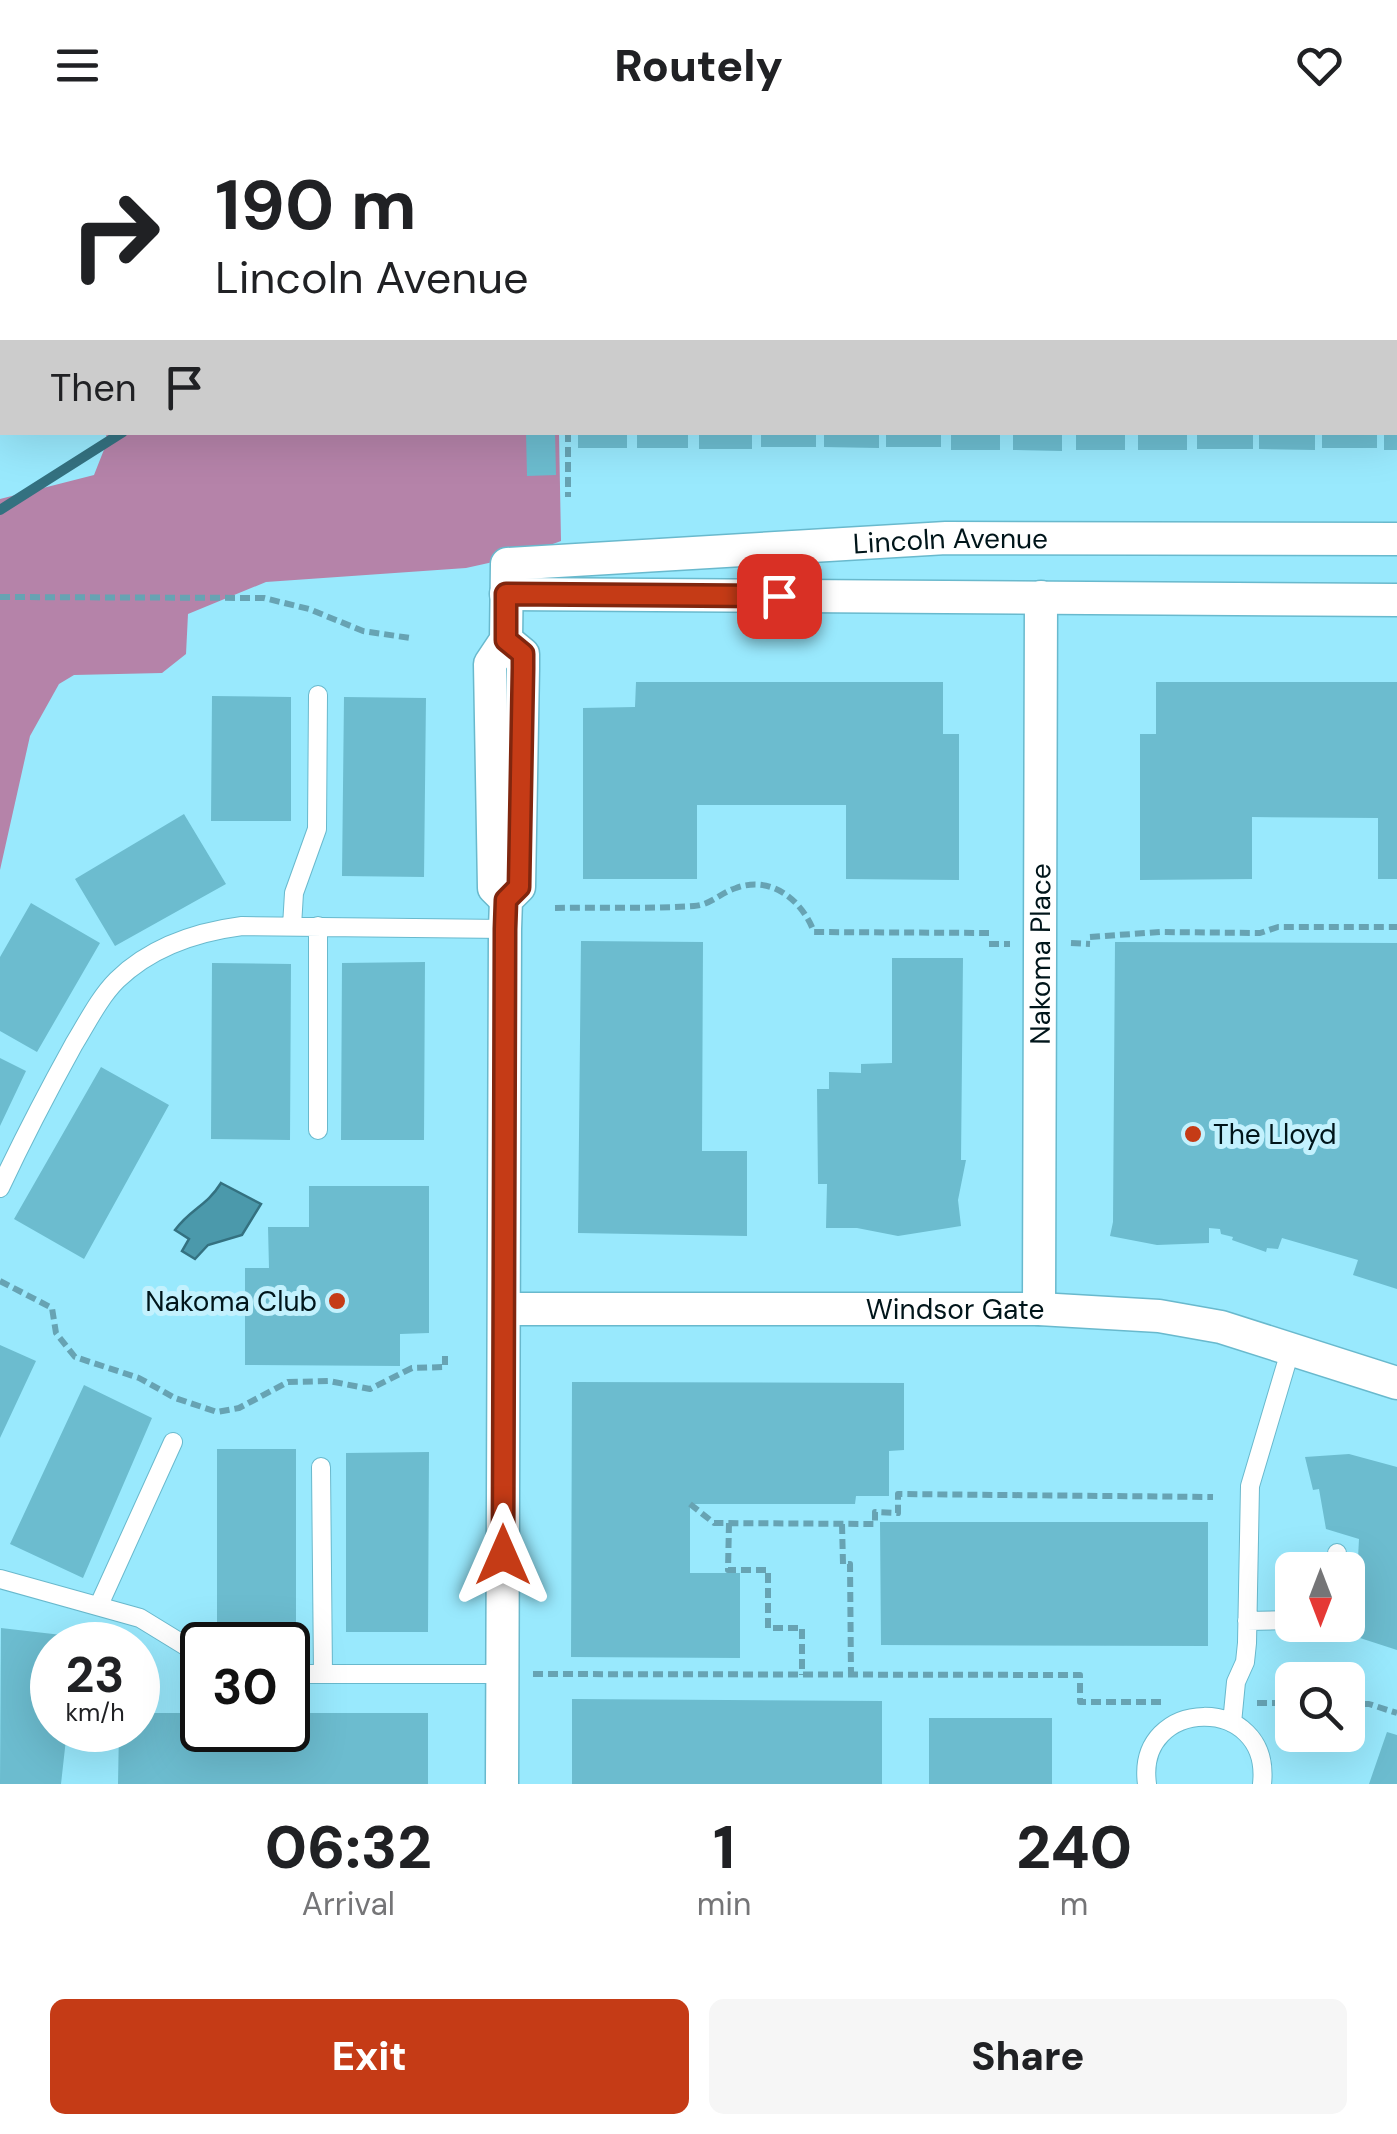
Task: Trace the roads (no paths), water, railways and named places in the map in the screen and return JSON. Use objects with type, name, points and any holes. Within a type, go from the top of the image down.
[{"type":"street","name":"Lincoln Avenue","points":[[507,579],[928,538],[1397,539]]},
{"type":"street","name":"Lincoln Avenue","points":[[507,579],[1040,597],[1397,600]]},
{"type":"street","points":[[502,1784],[505,914],[519,887],[523,668],[523,654],[506,640],[507,579]]},
{"type":"street","name":"Nakoma Place","points":[[1039,1310],[1040,597]]},
{"type":"street","name":"Windsor Gate","points":[[505,1309],[1039,1310],[1188,1320],[1397,1383]]},
{"type":"lane","points":[[292,926],[294,893],[317,830],[318,696]]},
{"type":"lane","points":[[0,1188],[60,1068],[99,1003],[116,981],[148,956],[179,940],[242,926],[318,926],[505,914]]},
{"type":"lane","points":[[318,926],[318,1130]]},
{"type":"lane","points":[[1232,1722],[1238,1676],[1245,1662],[1250,1486],[1291,1348]]},
{"type":"lane","points":[[99,1605],[173,1442]]},
{"type":"lane","points":[[321,1467],[323,1674]]},
{"type":"lane","points":[[0,1579],[140,1618],[180,1643]]},
{"type":"lane","points":[[1247,1621],[1275,1620]]},
{"type":"lane","points":[[310,1674],[502,1674]]},
{"type":"lane","points":[[1147,1784],[1150,1754],[1158,1738],[1171,1726],[1197,1716],[1215,1716],[1232,1722],[1248,1735],[1258,1751],[1262,1784]]},
{"type":"water","points":[[221,1183],[261,1204],[242,1235],[208,1245],[195,1259],[182,1251],[189,1239],[175,1230]]},
{"type":"waterway","points":[[0,510],[118,435]]},
{"type":"place","name":"The Lloyd","points":[[1193,1134]]},
{"type":"place","name":"Nakoma Club","points":[[337,1301]]}]
